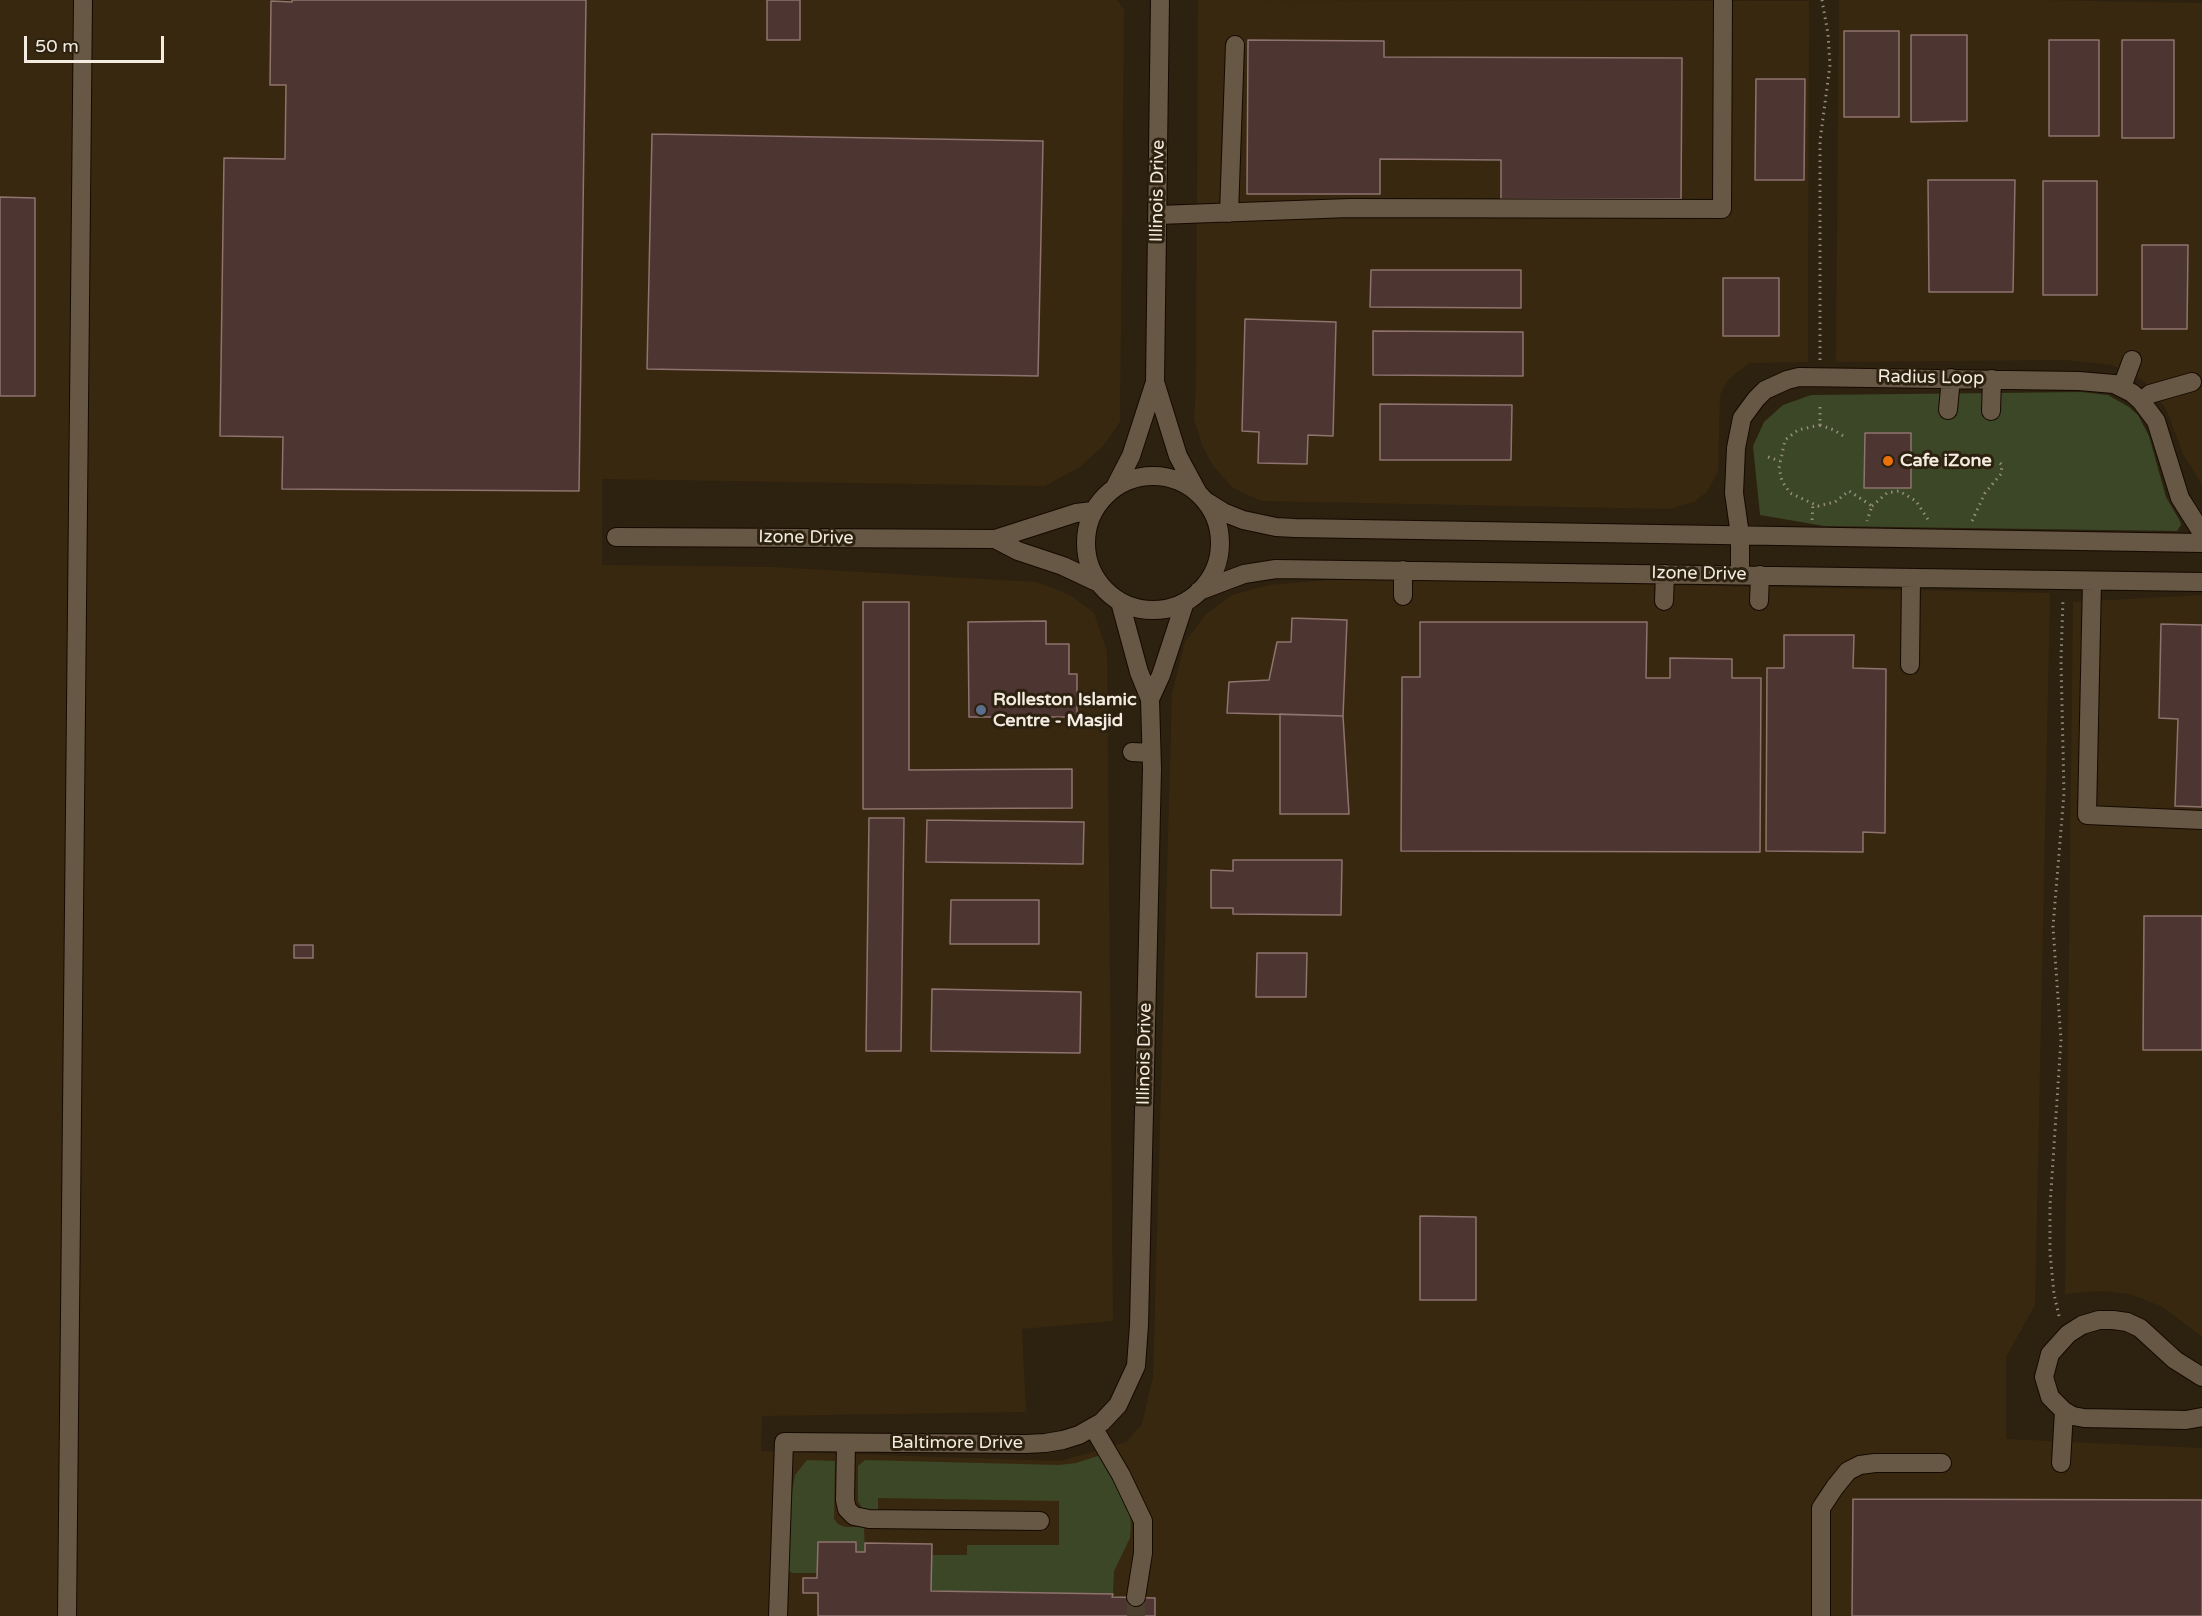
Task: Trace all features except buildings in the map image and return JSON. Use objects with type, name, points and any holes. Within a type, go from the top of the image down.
[{"type":"street","points":[[67,1616],[83,0]]},
{"type":"street","name":"Illinois Drive","points":[[1115,487],[1131,456],[1155,382],[1160,0]]},
{"type":"street","points":[[1158,215],[1350,207],[1722,209],[1723,0]]},
{"type":"street","points":[[1229,213],[1235,45]]},
{"type":"street","points":[[2122,387],[2132,360]]},
{"type":"street","name":"Radius Loop","points":[[1740,575],[1740,535],[1734,493],[1738,432],[1742,418],[1765,385],[1787,380],[1799,371],[1951,378],[2104,381],[2122,387],[2141,401],[2156,421],[2180,498],[2202,533]]},
{"type":"street","points":[[1948,410],[1951,378]]},
{"type":"street","points":[[1991,411],[1992,379]]},
{"type":"street","name":"Illinois Drive","points":[[1155,382],[1178,456],[1202,497]]},
{"type":"street","points":[[2141,401],[2150,394],[2192,382]]},
{"type":"street","points":[[1202,497],[1216,519],[1220,538],[1219,558],[1211,576],[1192,597],[1164,609],[1141,609],[1120,602],[1097,582],[1089,566],[1085,547],[1086,529],[1093,511],[1115,487],[1143,476],[1172,478],[1186,484],[1223,512],[1243,520],[1276,527],[2202,543]]},
{"type":"street","name":"Izone Drive","points":[[616,537],[787,546],[947,549],[995,538],[1076,513],[1093,511]]},
{"type":"street","points":[[995,538],[1018,551],[1063,566],[1097,582]]},
{"type":"street","name":"Izone Drive","points":[[1192,597],[1244,574],[1276,569],[2202,582]]},
{"type":"street","points":[[1403,570],[1403,596]]},
{"type":"street","points":[[1664,601],[1665,574]]},
{"type":"street","points":[[1759,601],[1760,575]]},
{"type":"street","points":[[1910,665],[1911,579]]},
{"type":"street","points":[[2092,581],[2087,815],[2202,820]]},
{"type":"street","name":"Illinois Drive","points":[[1150,699],[1192,597]]},
{"type":"street","name":"Illinois Drive","points":[[1118,1405],[1136,1366],[1139,1339],[1157,763],[1150,699],[1139,672],[1120,602]]},
{"type":"street","points":[[1132,752],[1157,763]]},
{"type":"street","points":[[2202,1377],[2175,1360],[2140,1328],[2127,1322],[2099,1320],[2082,1325],[2068,1334],[2050,1354],[2044,1377],[2046,1388],[2056,1405],[2064,1411],[2084,1418],[2186,1420],[2202,1417]]},
{"type":"street","name":"Baltimore Drive","points":[[778,1616],[784,1442],[1045,1443],[1079,1435],[1102,1422],[1118,1405]]},
{"type":"street","points":[[2061,1462],[2064,1411]]},
{"type":"street","points":[[1093,1427],[1143,1521],[1143,1553],[1136,1597]]},
{"type":"street","points":[[846,1443],[845,1500],[847,1509],[854,1516],[869,1519],[1040,1521]]},
{"type":"street","points":[[1821,1616],[1821,1508],[1835,1487],[1848,1472],[1860,1466],[1875,1463],[1942,1463]]},
{"type":"path","points":[[1820,365],[1820,141],[1830,65],[1828,34],[1822,0]]},
{"type":"path","points":[[1820,407],[1820,425]]},
{"type":"path","points":[[1845,437],[1820,425],[1806,427],[1790,435],[1785,440],[1780,461],[1780,475],[1790,493],[1818,506],[1835,502],[1849,491],[1872,506]]},
{"type":"path","points":[[1768,457],[1780,461]]},
{"type":"path","points":[[1971,523],[1985,493],[2001,474],[2002,465],[1999,462]]},
{"type":"path","points":[[1867,521],[1872,506],[1887,493],[1899,491],[1916,501],[1929,522]]},
{"type":"path","points":[[1812,521],[1813,504]]},
{"type":"path","points":[[2059,1316],[2054,1294],[2050,1253],[2050,1206],[2061,1040],[2053,927],[2064,793],[2061,661],[2064,590]]},
{"type":"shaded area","points":[[0,0],[1117,0],[1124,9],[1120,422],[1103,446],[1080,467],[1045,486],[602,479],[602,565],[773,567],[1037,582],[1070,595],[1094,613],[1107,651],[1113,1321],[1022,1329],[1026,1412],[762,1416],[761,1451],[1061,1461],[1126,1442],[1142,1424],[1153,1377],[1172,694],[1185,642],[1206,614],[1232,595],[1269,585],[1352,578],[2050,593],[2035,1305],[2006,1357],[2006,1439],[2202,1448],[2202,1616],[0,1616]]},
{"type":"shaded area","points":[[1198,0],[1809,1],[1808,362],[1749,363],[1727,381],[1720,395],[1718,472],[1707,492],[1694,502],[1669,509],[1261,501],[1233,488],[1213,466],[1202,445],[1194,419]]},
{"type":"shaded area","points":[[1839,0],[2202,3],[2202,485],[2183,454],[2166,409],[2144,381],[2113,365],[2064,360],[1836,362]]},
{"type":"shaded area","points":[[2202,595],[2202,1337],[2163,1307],[2130,1294],[2101,1291],[2065,1294],[2073,602]]},
{"type":"green space","points":[[2081,392],[2108,395],[2138,415],[2149,436],[2166,497],[2180,521],[2181,525],[2177,531],[1824,526],[1760,515],[1753,446],[1764,422],[1783,405],[1811,395]]},
{"type":"green space","points":[[1101,1455],[1129,1508],[1131,1523],[1130,1538],[1114,1571],[1113,1594],[931,1591],[932,1555],[967,1555],[967,1545],[1059,1545],[1059,1501],[878,1498],[878,1512],[862,1508],[858,1501],[858,1466],[865,1460],[1059,1465],[1076,1463]]},
{"type":"green space","points":[[807,1460],[835,1461],[834,1519],[845,1527],[864,1527],[865,1552],[856,1552],[818,1573],[792,1573],[788,1570],[787,1519],[795,1475]]},
{"type":"tunnel","points":[[1136,1597],[1136,1616]]},
{"type":"place","name":"Cafe iZone","points":[[1888,461]]},
{"type":"place","name":"Rolleston Islamic Centre - Masjid","points":[[981,710]]}]
